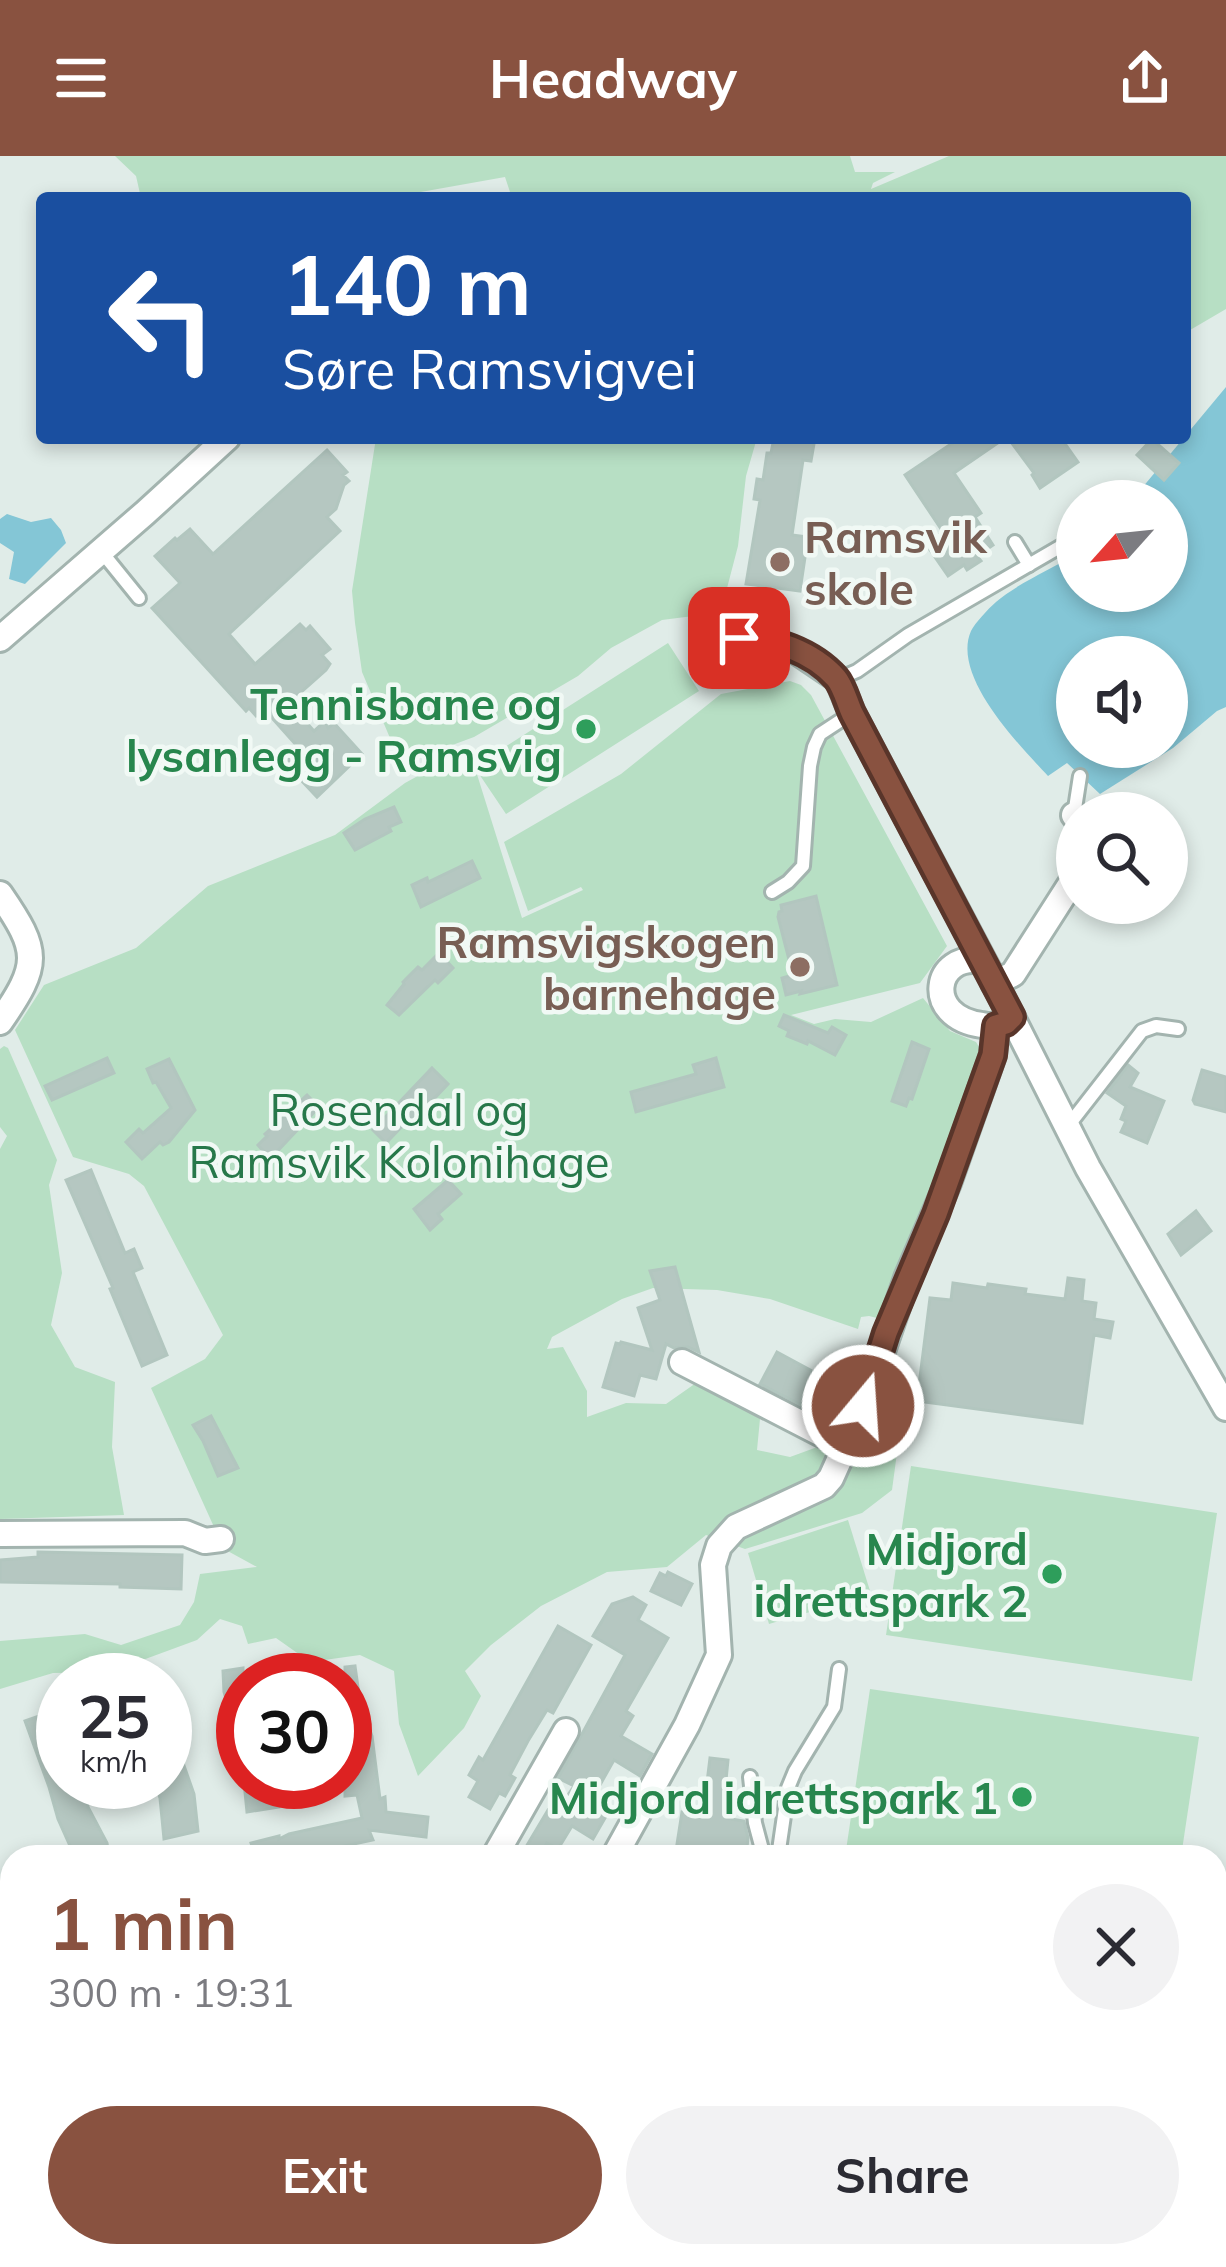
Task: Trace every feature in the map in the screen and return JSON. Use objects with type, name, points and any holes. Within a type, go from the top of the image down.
[{"type":"street","points":[[0,638],[219,444]]},
{"type":"street","points":[[705,658],[739,638],[754,638],[798,652],[838,679],[988,972],[1004,1021],[1226,1408]]},
{"type":"street","points":[[0,893],[26,937],[31,964],[19,996],[0,1022]]},
{"type":"street","points":[[1004,1021],[960,1021],[942,996],[945,975],[963,960],[988,972],[1012,974],[1056,906]]},
{"type":"street","points":[[621,1845],[687,1725],[719,1655],[713,1565],[719,1546],[736,1527],[824,1486],[831,1478],[948,1183],[1004,1021]]},
{"type":"street","points":[[682,1362],[845,1446]]},
{"type":"street","points":[[0,1534],[185,1533],[205,1541],[221,1539]]},
{"type":"street","points":[[501,1845],[566,1731]]},
{"type":"lane","points":[[1015,542],[1029,565]]},
{"type":"lane","points":[[838,679],[1056,549]]},
{"type":"lane","points":[[100,551],[139,598]]},
{"type":"lane","points":[[772,892],[803,866],[814,747],[820,734],[852,713]]},
{"type":"lane","points":[[1078,792],[1080,776]]},
{"type":"lane","points":[[1067,1127],[1142,1031],[1164,1025],[1178,1029]]},
{"type":"lane","points":[[780,1845],[788,1788],[834,1707],[839,1670]]},
{"type":"lane","points":[[750,1777],[760,1845]]},
{"type":"green space","points":[[115,156],[850,156],[855,172],[895,172],[873,183],[871,189],[949,156],[1226,156],[1226,309],[1191,329],[1191,192],[510,192],[505,177],[421,192],[140,192],[136,176]]},
{"type":"green space","points":[[375,444],[755,444],[726,592],[701,615],[662,620],[474,737],[420,757],[390,738],[362,672],[352,591]]},
{"type":"green space","name":"Rosendal og Ramsvik Kolonihage","points":[[668,643],[699,691],[506,814],[475,768],[522,918],[583,890],[528,911],[504,842],[621,774],[721,694],[790,681],[811,695],[947,946],[920,983],[791,1015],[814,1024],[835,1019],[871,1022],[923,998],[950,1031],[976,1042],[984,1055],[881,1319],[861,1317],[858,1329],[770,1299],[717,1290],[653,1288],[622,1299],[552,1337],[547,1349],[563,1347],[587,1391],[587,1417],[626,1403],[666,1404],[696,1383],[749,1407],[760,1419],[757,1450],[790,1457],[883,1423],[901,1423],[892,1490],[862,1513],[745,1549],[706,1535],[667,1567],[607,1572],[541,1606],[465,1671],[481,1696],[464,1728],[418,1776],[399,1724],[394,1671],[372,1661],[372,1653],[297,1653],[276,1638],[248,1644],[242,1626],[220,1619],[197,1640],[162,1653],[36,1653],[36,1678],[0,1689],[0,1641],[85,1634],[121,1645],[180,1625],[194,1602],[200,1574],[257,1567],[224,1549],[151,1388],[205,1359],[223,1335],[144,1186],[129,1174],[73,1157],[15,1030],[44,985],[136,948],[208,886],[335,835],[405,783],[465,750],[475,766]]},
{"type":"green space","points":[[4,1046],[57,1160],[49,1185],[62,1273],[51,1325],[75,1367],[115,1382],[112,1447],[124,1515],[0,1519],[0,1149],[7,1136],[0,1127],[0,1049]]},
{"type":"green space","name":"Midjord idrettspark 2","points":[[911,1466],[1217,1513],[1192,1681],[886,1635]]},
{"type":"green space","points":[[848,1520],[871,1594],[769,1624],[748,1553]]},
{"type":"green space","name":"Midjord idrettspark 1","points":[[870,1689],[1199,1737],[1183,1845],[847,1845]]},
{"type":"water","points":[[1226,387],[1226,707],[1188,735],[1188,636],[1056,636],[1056,768],[1060,768],[1048,776],[991,709],[979,689],[967,649],[971,631],[982,616],[1056,565],[1056,612],[1188,612],[1188,480],[1149,480],[1179,444],[1191,444],[1191,429]]},
{"type":"water","points":[[7,514],[31,522],[51,518],[66,543],[25,584],[9,579],[14,552],[0,543],[0,519]]},
{"type":"water","points":[[1072,768],[1141,768],[1103,792]]},
{"type":"building","points":[[773,444],[814,444],[811,461],[803,460],[792,535],[808,537],[800,591],[746,584],[760,500],[754,499],[757,479],[763,480],[767,453]]},
{"type":"building","points":[[951,444],[996,444],[954,473],[981,513],[975,517],[993,545],[977,556],[981,561],[948,576],[926,544],[943,532],[905,475]]},
{"type":"building","points":[[1012,444],[1065,444],[1078,462],[1040,488]]},
{"type":"building","points":[[1147,444],[1158,444],[1179,463],[1164,480],[1137,455]]},
{"type":"building","points":[[327,450],[349,481],[327,517],[340,531],[229,634],[255,664],[300,624],[306,630],[310,626],[330,649],[322,655],[330,664],[326,670],[289,703],[314,731],[325,721],[328,728],[334,723],[362,754],[317,797],[282,760],[297,746],[264,709],[256,716],[249,708],[246,711],[152,608],[180,583],[155,556],[190,529],[213,554]]},
{"type":"building","points":[[394,807],[401,822],[355,850],[344,833]]},
{"type":"building","points":[[472,861],[480,878],[421,907],[412,885]]},
{"type":"building","points":[[816,896],[837,985],[786,995],[782,978],[793,975],[778,917],[781,905]]},
{"type":"building","points":[[439,953],[453,968],[399,1015],[387,1005],[418,967],[422,970]]},
{"type":"building","points":[[784,1015],[828,1033],[832,1027],[846,1035],[835,1055],[787,1036],[789,1031],[779,1026]]},
{"type":"building","points":[[912,1042],[929,1049],[906,1106],[892,1101]]},
{"type":"building","points":[[107,1058],[114,1073],[52,1100],[45,1086]]},
{"type":"building","points":[[716,1058],[724,1087],[636,1112],[631,1092],[696,1074],[693,1065]]},
{"type":"building","points":[[169,1059],[195,1110],[169,1142],[160,1142],[142,1159],[126,1142],[171,1108],[147,1069]]},
{"type":"building","points":[[1128,1065],[1138,1073],[1130,1087],[1164,1101],[1147,1143],[1121,1132],[1126,1106],[1107,1093]]},
{"type":"building","points":[[432,1068],[448,1084],[386,1143],[373,1130]]},
{"type":"building","points":[[1202,1070],[1226,1077],[1226,1112],[1195,1104]]},
{"type":"building","points":[[307,1095],[319,1107],[270,1159],[258,1145]]},
{"type":"building","points":[[91,1170],[125,1253],[134,1249],[142,1268],[133,1272],[167,1355],[142,1366],[66,1180]]},
{"type":"building","points":[[448,1180],[461,1194],[438,1214],[442,1219],[430,1230],[414,1209]]},
{"type":"building","points":[[1196,1211],[1211,1231],[1181,1255],[1168,1234]]},
{"type":"building","points":[[675,1267],[699,1352],[666,1344],[656,1379],[640,1375],[634,1396],[603,1387],[616,1343],[652,1350],[638,1308],[660,1300],[650,1271]]},
{"type":"building","points":[[1068,1278],[1084,1280],[1082,1301],[1096,1303],[1094,1319],[1113,1322],[1110,1338],[1094,1335],[1082,1423],[917,1401],[930,1298],[951,1300],[953,1283],[1026,1289],[1025,1294],[1065,1299]]},
{"type":"building","points":[[777,1352],[829,1380],[813,1411],[760,1384]]},
{"type":"building","points":[[211,1416],[238,1468],[218,1476],[193,1425]]},
{"type":"building","points":[[38,1552],[182,1555],[181,1589],[0,1582],[0,1560],[38,1557]]},
{"type":"building","points":[[668,1572],[692,1584],[681,1605],[651,1591],[660,1573],[666,1576]]},
{"type":"building","points":[[633,1597],[646,1605],[638,1620],[668,1638],[626,1711],[633,1716],[621,1736],[652,1754],[640,1776],[614,1760],[591,1801],[609,1811],[593,1839],[572,1826],[560,1845],[527,1845],[548,1810],[555,1814],[574,1786],[558,1778],[625,1655],[593,1636],[612,1604]]},
{"type":"building","points":[[558,1626],[591,1645],[553,1713],[547,1710],[528,1741],[505,1796],[499,1793],[490,1809],[469,1797],[478,1781],[469,1775],[479,1757],[483,1760]]},
{"type":"building","points":[[36,1717],[36,1751],[25,1721]]},
{"type":"building","points":[[372,1736],[386,1812],[428,1817],[426,1837],[369,1830],[373,1840],[349,1845],[251,1843],[279,1839],[362,1818],[360,1809],[372,1809]]},
{"type":"building","points":[[710,1758],[728,1760],[725,1818],[744,1821],[747,1845],[677,1845],[682,1812],[703,1815]]},
{"type":"building","points":[[192,1788],[198,1831],[164,1839],[161,1809],[192,1809]]},
{"type":"building","points":[[55,1809],[89,1809],[107,1845],[70,1845]]},
{"type":"place","name":"Ramsvik skole","points":[[780,562]]},
{"type":"place","name":"Tennisbane og lysanlegg - Ramsvig","points":[[586,729]]},
{"type":"place","name":"Ramsvigskogen barnehage","points":[[800,967]]},
{"type":"place","name":"Midjord idrettspark 2","points":[[1052,1574]]},
{"type":"place","name":"Midjord idrettspark 1","points":[[1022,1797]]},
{"type":"route","points":[[739,638],[774,642],[838,679],[1012,1017],[996,1026],[993,1055],[936,1214],[886,1333],[863,1406]]}]
